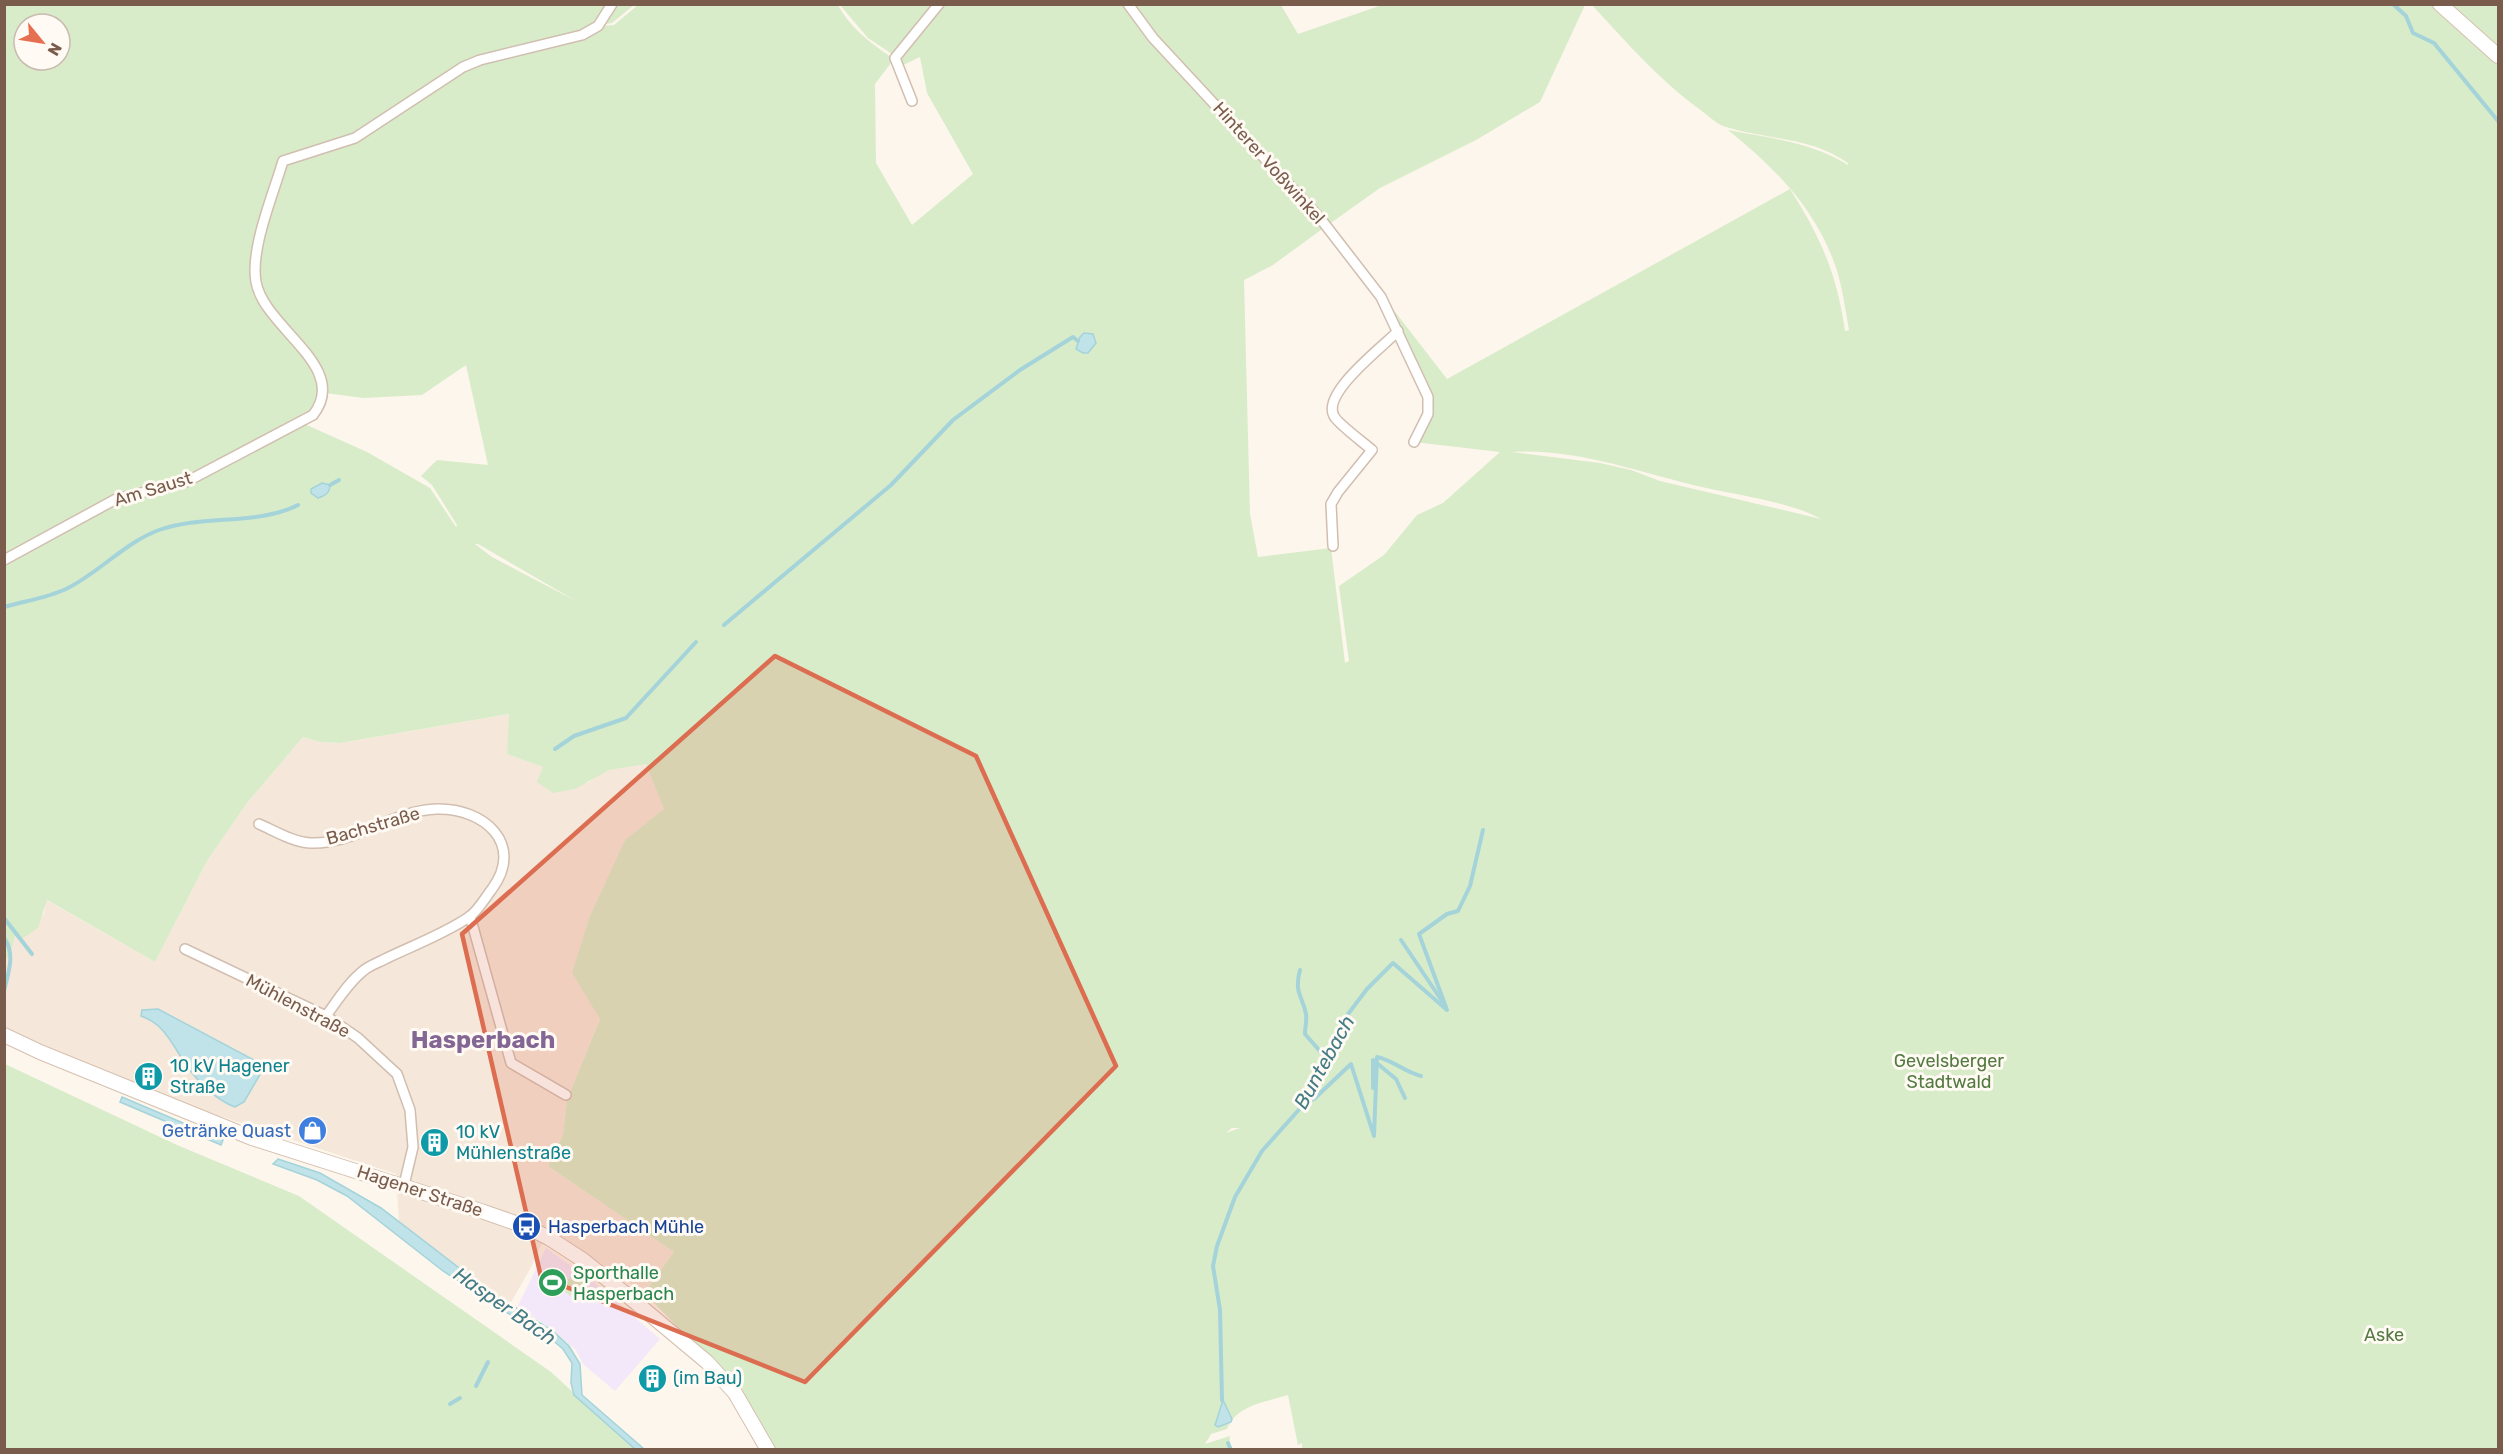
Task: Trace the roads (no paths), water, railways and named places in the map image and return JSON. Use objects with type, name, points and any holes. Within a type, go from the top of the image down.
[{"type":"main road","points":[[2440,4],[2499,56]]},
{"type":"main road","name":"Hagener Straße","points":[[4,1035],[214,1124],[527,1227],[582,1260],[706,1362],[735,1393],[768,1449]]},
{"type":"street","name":"Am Saust","points":[[4,560],[116,499],[186,482],[313,415],[319,408],[324,394],[319,370],[265,305],[256,284],[255,258],[283,161],[355,138],[398,108],[472,63],[582,35],[598,26],[612,4]]},
{"type":"street","points":[[912,101],[895,58],[939,4]]},
{"type":"street","name":"Hinterer Voßwinkel","points":[[1128,4],[1153,38],[1320,218],[1381,297],[1428,396],[1428,414],[1414,442]]},
{"type":"street","points":[[1333,546],[1331,504],[1372,450],[1334,417],[1332,409],[1347,377],[1381,350],[1398,331]]},
{"type":"street","name":"Bachstraße","points":[[259,824],[310,843],[344,838],[418,812],[451,810],[479,819],[494,829],[505,853],[503,869],[497,882],[470,916],[364,970],[326,1016]]},
{"type":"street","points":[[470,916],[511,1063],[566,1095]]},
{"type":"street","name":"Mühlenstraße","points":[[185,949],[326,1016],[358,1038],[397,1074],[410,1110],[413,1147],[404,1185]]},
{"type":"water","points":[[1084,333],[1093,334],[1096,343],[1088,353],[1076,349]]},
{"type":"water","points":[[322,483],[330,485],[330,488],[327,494],[318,498],[311,493],[311,489]]},
{"type":"water","points":[[158,1009],[265,1066],[244,1102],[235,1107],[227,1104],[199,1081],[161,1028],[141,1016],[142,1010]]},
{"type":"water","points":[[122,1097],[223,1140],[221,1145],[120,1102]]},
{"type":"water","points":[[278,1159],[320,1173],[381,1208],[488,1290],[553,1331],[569,1346],[580,1364],[582,1395],[644,1449],[635,1449],[574,1395],[571,1383],[572,1363],[563,1349],[550,1338],[443,1271],[347,1196],[317,1180],[273,1164]]},
{"type":"water","points":[[1223,1400],[1232,1419],[1231,1422],[1218,1427],[1215,1425]]},
{"type":"waterway","points":[[2393,4],[2406,16],[2413,33],[2434,43],[2498,121]]},
{"type":"waterway","points":[[724,625],[891,485],[953,420],[1020,370],[1073,337],[1078,341]]},
{"type":"waterway","points":[[330,485],[339,480]]},
{"type":"waterway","points":[[4,607],[66,589],[90,575],[134,542],[159,530],[194,522],[265,516],[298,505]]},
{"type":"waterway","points":[[555,749],[574,736],[626,718],[696,642]]},
{"type":"waterway","name":"Buntebach","points":[[1222,1400],[1220,1310],[1213,1266],[1217,1246],[1235,1197],[1262,1151],[1304,1104],[1326,1058],[1336,1047],[1339,1026],[1367,989],[1393,963],[1447,1010],[1419,934],[1447,914],[1458,911],[1470,886],[1483,830]]},
{"type":"waterway","points":[[4,918],[32,954]]},
{"type":"waterway","name":"Hasper Bach","points":[[4,938],[10,950],[9,971],[4,991]]},
{"type":"waterway","points":[[1401,940],[1444,1004]]},
{"type":"waterway","points":[[1300,970],[1298,989],[1306,1014],[1305,1034],[1326,1058]]},
{"type":"waterway","points":[[1305,1104],[1315,1098],[1351,1064],[1374,1136],[1377,1057],[1421,1076]]},
{"type":"waterway","points":[[1373,1088],[1373,1060],[1396,1079],[1405,1098]]},
{"type":"waterway","points":[[476,1386],[488,1362]]},
{"type":"waterway","points":[[450,1404],[460,1398]]},
{"type":"waterway","name":"Buntebach","points":[[1228,1443],[1231,1450]]},
{"type":"place","name":"10 kV Hagener Straße","points":[[149,1076]]},
{"type":"place","name":"Getränke Quast","points":[[312,1131]]},
{"type":"place","name":"10 kV Mühlenstraße","points":[[435,1142]]},
{"type":"place","name":"Hasperbach Mühle","points":[[527,1227]]},
{"type":"place","name":"Sporthalle Hasperbach","points":[[552,1283]]},
{"type":"place","name":"(im Bau)","points":[[652,1378]]},
{"type":"district","name":"Hasperbach","points":[[483,1040]]},
{"type":"park label","name":"Gevelsberger Stadtwald","points":[[1949,1071]]},
{"type":"park label","name":"Aske","points":[[2384,1335]]}]
